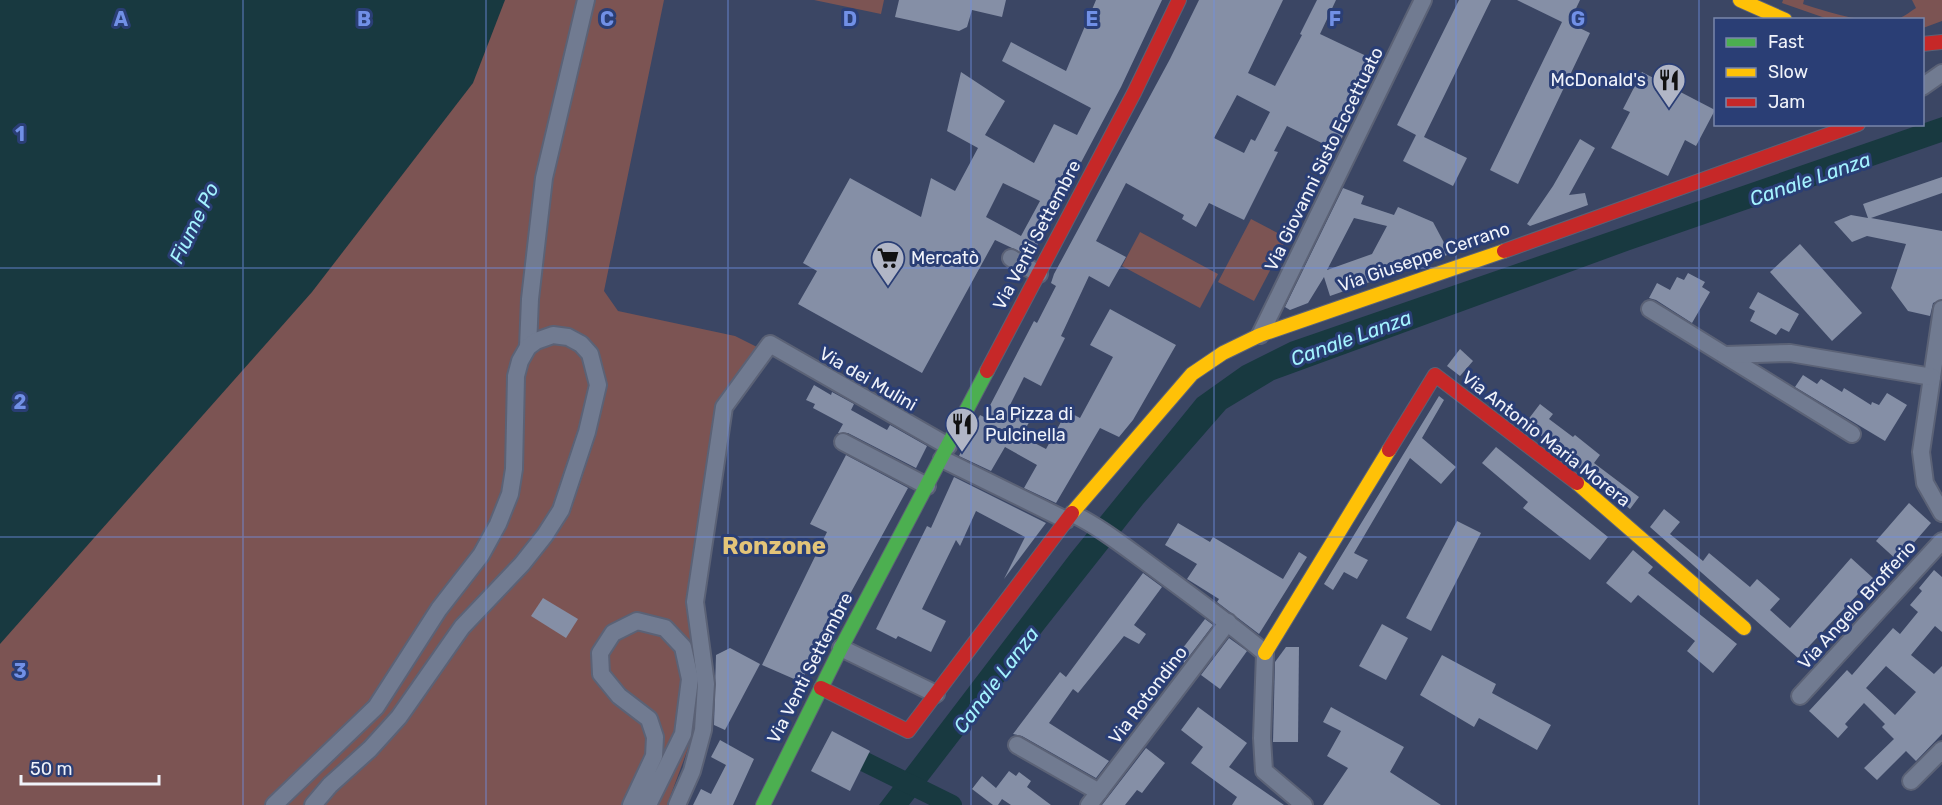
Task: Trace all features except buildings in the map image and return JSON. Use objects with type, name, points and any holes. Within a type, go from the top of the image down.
[{"type":"street","points":[[274,805],[376,707],[439,609],[486,545],[510,494],[514,469],[516,376],[520,361],[528,346],[530,299],[544,178],[586,0]]},
{"type":"street","name":"Via Venti Settembre","points":[[763,805],[841,648],[1154,54],[1179,0]]},
{"type":"street","name":"Via Giovanni Sisto Eccettuato","points":[[1260,334],[1423,0]]},
{"type":"street","points":[[1740,0],[1780,18]]},
{"type":"street","points":[[1924,86],[1942,73]]},
{"type":"street","name":"Via Giuseppe Cerrano","points":[[821,688],[908,731],[1075,518],[1192,374],[1223,353],[1260,334],[1486,257],[1852,126]]},
{"type":"street","points":[[1011,258],[1039,274]]},
{"type":"street","points":[[1650,309],[1852,434]]},
{"type":"street","points":[[1942,309],[1921,452],[1925,483],[1942,513]]},
{"type":"street","points":[[313,805],[330,785],[370,749],[399,717],[462,627],[522,564],[561,510],[587,432],[598,385],[590,354],[581,344],[568,337],[553,335],[528,346]]},
{"type":"street","name":"Via dei Mulini","points":[[677,805],[692,771],[703,730],[706,684],[695,602],[724,407],[770,344],[945,452]]},
{"type":"street","points":[[1725,355],[1790,353],[1932,377]]},
{"type":"street","name":"Via Antonio Maria Morera","points":[[1265,653],[1435,375],[1592,495],[1744,628]]},
{"type":"street","points":[[843,442],[927,486]]},
{"type":"street","points":[[945,452],[1075,518],[1143,560],[1265,653],[1262,738],[1264,771],[1304,805]]},
{"type":"street","name":"Via Angelo Brofferio","points":[[1800,696],[1942,541]]},
{"type":"street","points":[[631,805],[654,756],[655,737],[649,719],[619,696],[601,674],[600,653],[613,633],[637,621],[665,628],[682,647],[690,679],[683,734],[648,805]]},
{"type":"street","name":"Via Rotondino","points":[[1017,746],[1094,799],[1227,622]]},
{"type":"street","points":[[841,648],[936,694]]},
{"type":"street","points":[[1911,781],[1942,750]]},
{"type":"shaded area","points":[[0,0],[664,0],[604,291],[618,311],[735,336],[767,352],[722,403],[695,589],[698,722],[667,805],[0,805]]},
{"type":"shaded area","points":[[814,0],[884,0],[881,14]]},
{"type":"shaded area","points":[[1783,0],[1804,0],[1803,4],[1858,18],[1825,18],[1782,3]]},
{"type":"shaded area","points":[[1912,0],[1942,0],[1942,21],[1924,28],[1924,18],[1900,18],[1916,8]]},
{"type":"shaded area","points":[[1251,219],[1287,238],[1254,301],[1218,282]]},
{"type":"shaded area","points":[[1140,232],[1218,274],[1200,308],[1122,266]]},
{"type":"water","name":"Fiume Po","points":[[0,0],[505,0],[473,83],[312,292],[0,644]]},
{"type":"water","name":"Canale Lanza","points":[[1942,117],[1942,142],[1630,250],[1274,380],[1226,409],[1143,504],[909,805],[879,805],[1071,553],[1197,398],[1242,366],[1290,342],[1916,126],[1924,126],[1924,123]]},
{"type":"waterway","points":[[865,762],[952,805]]},
{"type":"traffic: fast","points":[[763,805],[841,648],[987,371]]},
{"type":"traffic: slow","points":[[1740,0],[1780,18]]},
{"type":"traffic: slow","points":[[1072,513],[1192,374],[1223,353],[1260,335],[1504,251]]},
{"type":"traffic: slow","points":[[1265,653],[1389,450]]},
{"type":"traffic: slow","points":[[1577,483],[1744,628]]},
{"type":"traffic: jam","points":[[987,371],[1134,93],[1179,0]]},
{"type":"traffic: jam","points":[[1924,44],[1942,42]]},
{"type":"traffic: jam","points":[[1504,251],[1852,126]]},
{"type":"traffic: jam","points":[[1389,450],[1435,375],[1577,483]]},
{"type":"traffic: jam","points":[[821,688],[908,731],[1072,513]]},
{"type":"place","name":"McDonald's","points":[[1669,109]]},
{"type":"place","name":"Mercatò","points":[[888,287]]},
{"type":"place","name":"La Pizza di Pulcinella","points":[[962,453]]},
{"type":"district","name":"Ronzone","points":[[774,546]]}]
